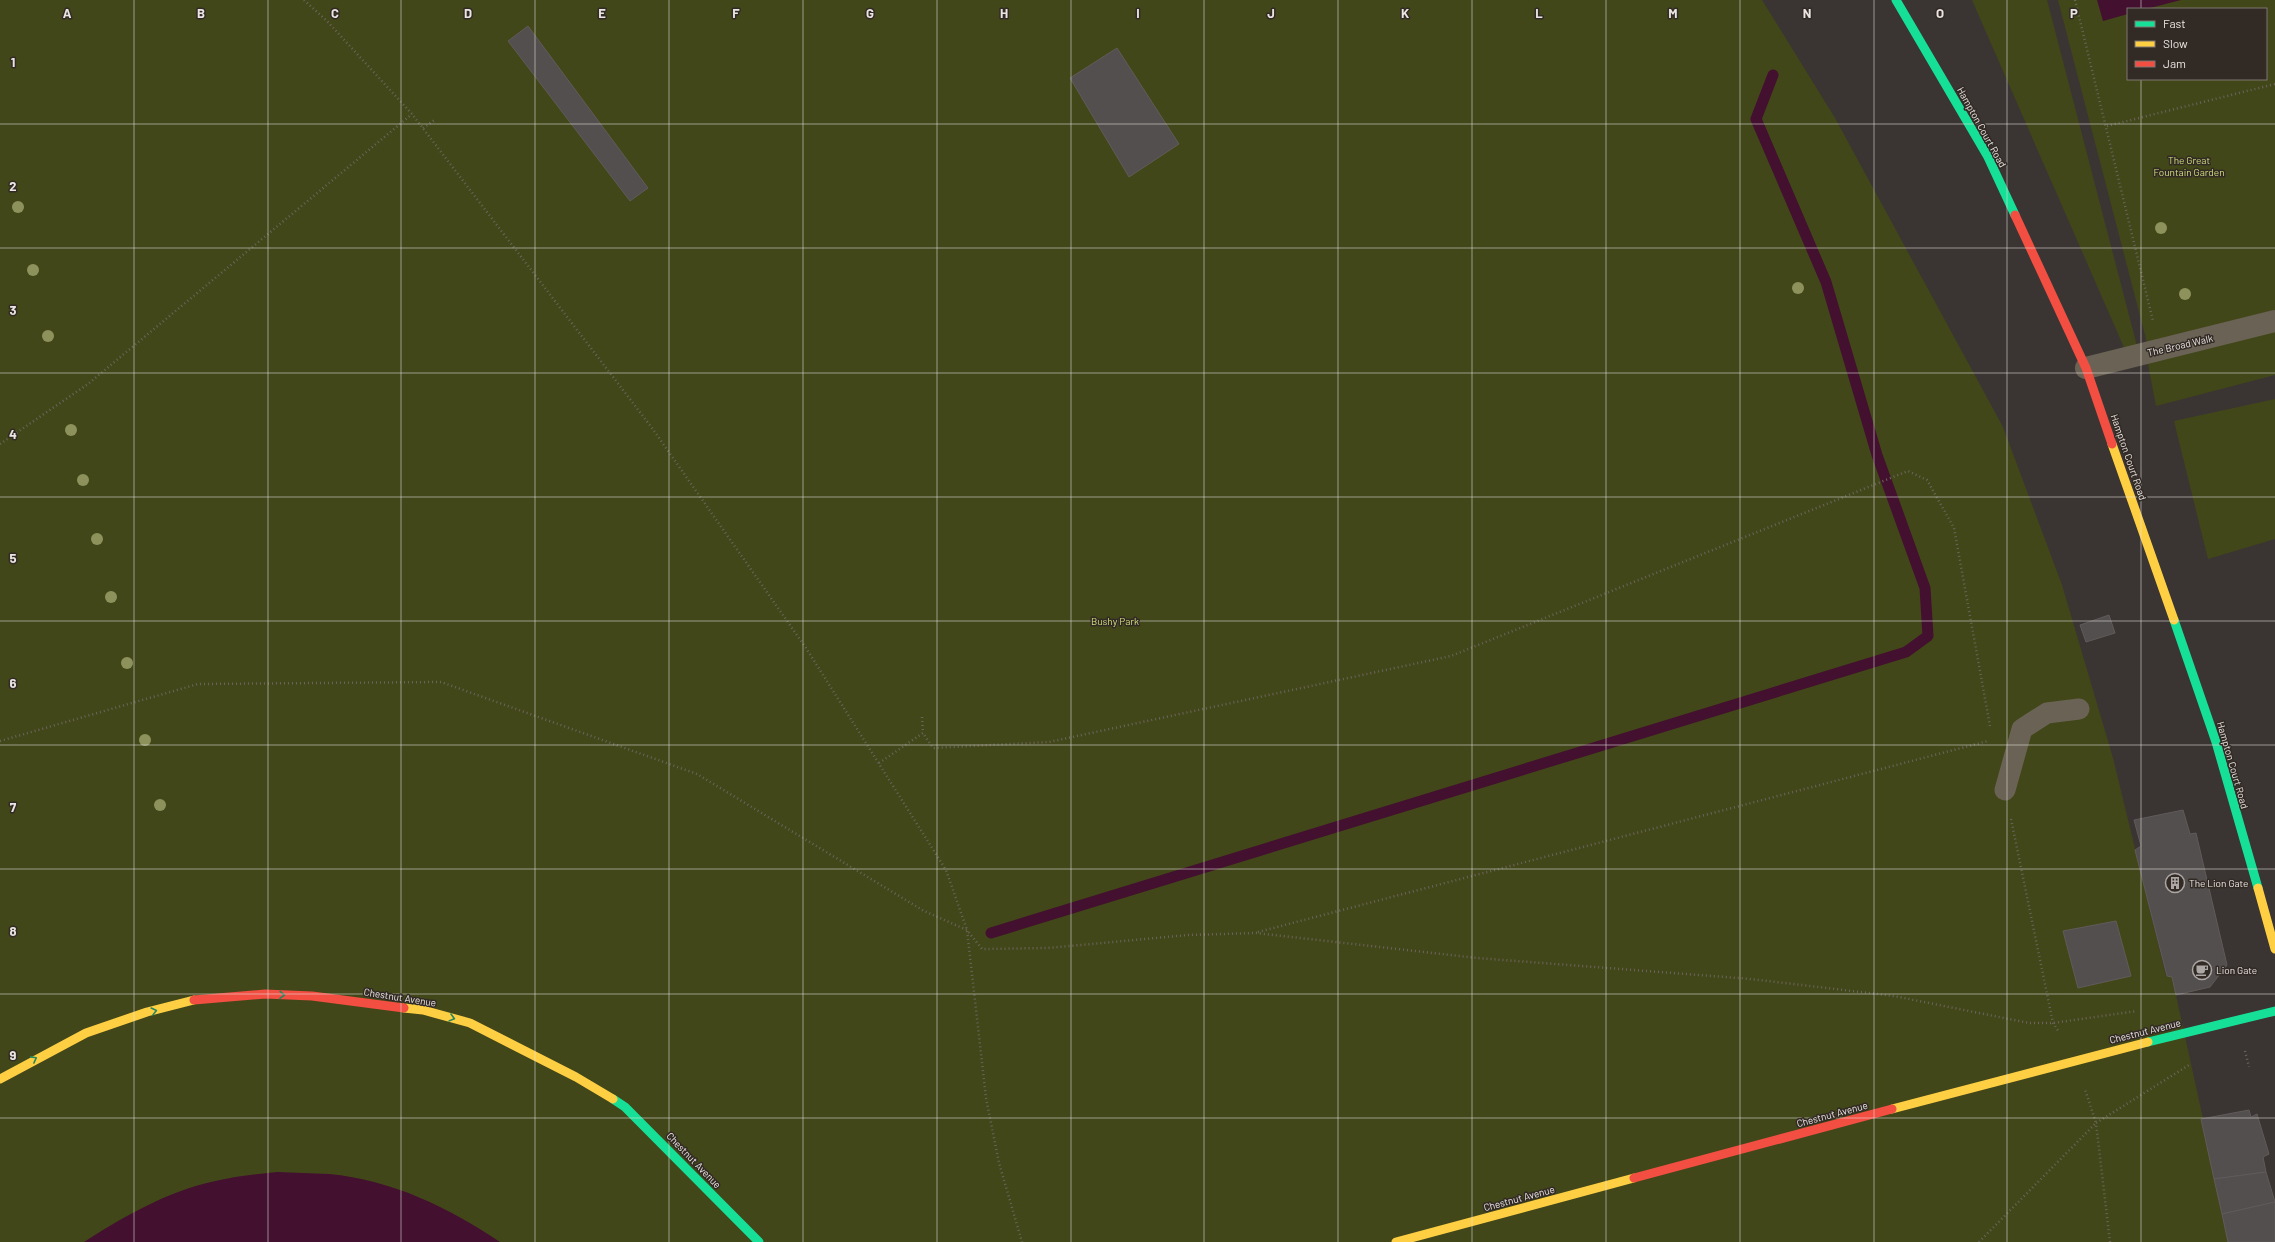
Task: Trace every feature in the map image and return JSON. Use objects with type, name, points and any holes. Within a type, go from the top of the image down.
[{"type":"street","name":"Hampton Court Road","points":[[1896,0],[1988,157],[2086,368],[2216,742],[2275,949]]},
{"type":"street","name":"The Broad Walk","points":[[2086,368],[2160,351],[2275,321]]},
{"type":"street","name":"Chestnut Avenue","points":[[0,1079],[51,1050],[86,1033],[147,1012],[203,998],[266,994],[312,996],[423,1010],[476,1026],[576,1077],[625,1107],[759,1242]]},
{"type":"street","name":"Chestnut Avenue","points":[[1396,1242],[2076,1060],[2275,1011]]},
{"type":"lane","points":[[2005,790],[2022,728],[2047,713],[2079,709]]},
{"type":"path","points":[[304,0],[327,21],[412,114],[652,428],[806,648],[946,870],[967,930],[986,1098],[999,1163],[1022,1242]]},
{"type":"path","points":[[2075,0],[2107,126],[2160,351]]},
{"type":"path","points":[[2107,126],[2275,84]]},
{"type":"path","points":[[0,444],[88,384],[412,114]]},
{"type":"path","points":[[423,128],[436,119]]},
{"type":"path","points":[[922,717],[923,733],[933,748],[1049,742],[1451,656],[1908,471]]},
{"type":"path","points":[[0,741],[198,684],[441,682],[696,774],[924,911],[967,930],[982,949],[1048,948],[1188,935],[1256,933],[1476,958],[1751,979],[1894,996],[2029,1023],[2053,1022],[2139,1011]]},
{"type":"path","points":[[879,764],[923,733]]},
{"type":"path","points":[[1256,933],[1993,739]]},
{"type":"path","points":[[2245,1051],[2249,1067]]},
{"type":"path","points":[[2076,1060],[2096,1123],[2110,1242]]},
{"type":"path","points":[[1979,1242],[2096,1123],[2190,1064]]},
{"type":"green space","name":"Bushy Park","points":[[0,0],[1762,0],[1835,118],[2003,427],[2062,585],[2113,758],[2166,976],[2172,977],[2230,1242],[0,1242]]},
{"type":"green space","points":[[1972,0],[2047,0],[2138,350],[2126,352]]},
{"type":"green space","name":"The Great Fountain Garden","points":[[2058,0],[2275,0],[2275,375],[2156,406],[2146,353],[2151,358]]},
{"type":"green space","points":[[2275,399],[2275,539],[2208,559],[2174,421]]},
{"type":"shaded area","points":[[2097,0],[2181,0],[2150,8],[2127,8],[2127,14],[2103,21]]},
{"type":"shaded area","points":[[277,1172],[329,1174],[375,1182],[419,1197],[440,1207],[460,1217],[500,1242],[84,1242],[134,1212],[187,1189],[206,1183],[231,1178]]},
{"type":"building","points":[[528,26],[648,188],[630,201],[508,41]]},
{"type":"building","points":[[1117,48],[1179,144],[1129,177],[1070,78]]},
{"type":"building","points":[[2109,615],[2115,633],[2086,642],[2080,625]]},
{"type":"building","name":"The Lion Gate","points":[[2183,810],[2190,834],[2196,833],[2227,965],[2210,987],[2176,995],[2172,977],[2167,976],[2135,850],[2141,846],[2134,820]]},
{"type":"building","points":[[2116,921],[2131,976],[2078,988],[2063,931]]},
{"type":"building","points":[[2249,1110],[2251,1117],[2257,1114],[2269,1154],[2263,1157],[2266,1172],[2214,1179],[2201,1119]]},
{"type":"building","points":[[2266,1172],[2275,1202],[2222,1214],[2214,1179]]},
{"type":"building","points":[[2275,1202],[2275,1242],[2228,1242],[2222,1214]]},
{"type":"waterway","points":[[991,933],[1906,652],[1928,636],[1925,588],[1877,455],[1826,282],[1756,119],[1773,75]]},
{"type":"traffic: fast","points":[[1896,0],[1988,157],[2015,215]]},
{"type":"traffic: fast","points":[[2174,620],[2216,742],[2258,888]]},
{"type":"traffic: fast","points":[[2148,1042],[2275,1011]]},
{"type":"traffic: fast","points":[[613,1099],[625,1107],[759,1242]]},
{"type":"traffic: slow","points":[[2112,444],[2174,620]]},
{"type":"traffic: slow","points":[[2258,888],[2275,949]]},
{"type":"traffic: slow","points":[[0,1079],[86,1033],[147,1012],[194,1000]]},
{"type":"traffic: slow","points":[[404,1008],[423,1010],[470,1023],[576,1077],[613,1099]]},
{"type":"traffic: slow","points":[[1892,1109],[2148,1042]]},
{"type":"traffic: slow","points":[[1396,1242],[1634,1178]]},
{"type":"traffic: jam","points":[[2015,215],[2086,368],[2112,444]]},
{"type":"traffic: jam","points":[[194,1000],[265,994],[312,996],[404,1008]]},
{"type":"traffic: jam","points":[[1634,1178],[1892,1109]]},
{"type":"place","name":"The Lion Gate","points":[[2175,883]]},
{"type":"place","name":"Lion Gate","points":[[2202,970]]}]
